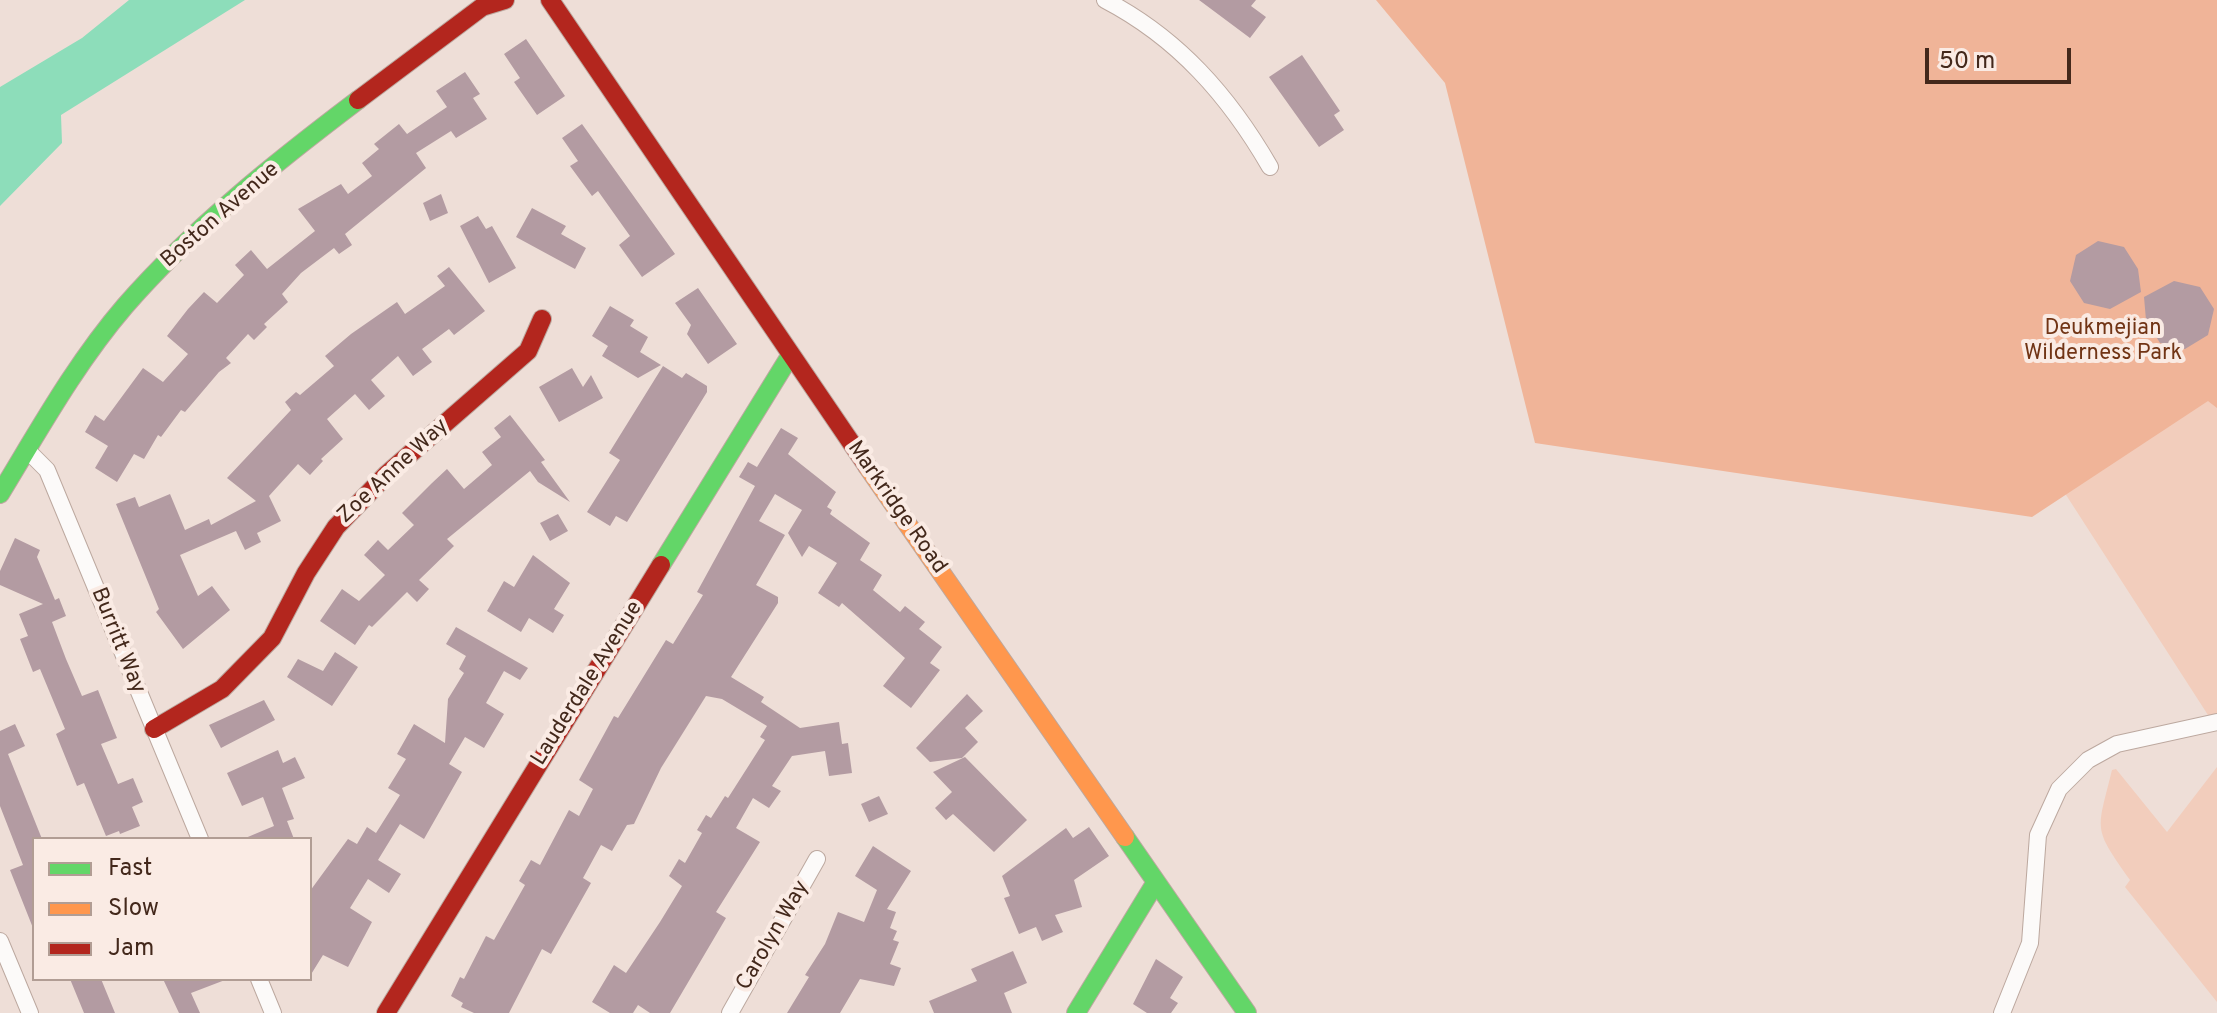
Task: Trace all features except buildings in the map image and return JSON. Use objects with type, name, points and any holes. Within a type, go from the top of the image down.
[{"type":"street","name":"Boston Avenue","points":[[0,494],[76,371],[143,286],[169,259],[225,207],[470,16],[482,7],[505,0]]},
{"type":"street","name":"Markridge Road","points":[[550,0],[790,356],[1247,1013]]},
{"type":"street","points":[[1105,0],[1144,20],[1200,67],[1247,128],[1270,167]]},
{"type":"street","name":"Zoe Anne Way","points":[[154,729],[222,689],[272,638],[306,573],[336,527],[387,474],[528,351],[542,319]]},
{"type":"street","name":"Lauderdale Avenue","points":[[386,1013],[790,356]]},
{"type":"street","name":"Burritt Way","points":[[27,450],[47,470],[199,837]]},
{"type":"street","points":[[2002,1013],[2030,943],[2035,908],[2038,835],[2059,789],[2088,760],[2117,744],[2217,722]]},
{"type":"street","name":"Carolyn Way","points":[[730,1013],[817,859]]},
{"type":"street","points":[[1076,1013],[1156,882]]},
{"type":"street","points":[[0,941],[30,1013]]},
{"type":"street","points":[[260,981],[273,1013]]},
{"type":"green space","points":[[1376,0],[2217,0],[2217,408],[2208,401],[2032,517],[1535,443],[1445,83]]},
{"type":"green space","name":"Deukmejian Wilderness Park","points":[[2217,0],[2217,729],[1970,346]]},
{"type":"green space","points":[[2217,767],[2217,1002],[2125,887],[2130,880],[2109,849],[2101,828],[2101,818],[2112,770],[2116,769],[2167,832]]},
{"type":"shaded area","points":[[129,0],[245,0],[61,115],[62,143],[0,206],[0,87],[82,38]]},
{"type":"traffic: fast","points":[[0,494],[74,374],[107,328],[151,277],[236,197],[358,100]]},
{"type":"traffic: fast","points":[[661,565],[790,356]]},
{"type":"traffic: fast","points":[[1125,837],[1247,1013]]},
{"type":"traffic: fast","points":[[1076,1013],[1156,882]]},
{"type":"traffic: slow","points":[[867,466],[1125,837]]},
{"type":"traffic: jam","points":[[358,100],[482,7],[505,0]]},
{"type":"traffic: jam","points":[[550,0],[867,466]]},
{"type":"traffic: jam","points":[[154,729],[222,689],[272,638],[306,573],[336,527],[387,474],[528,351],[542,319]]},
{"type":"traffic: jam","points":[[386,1013],[661,565]]}]
